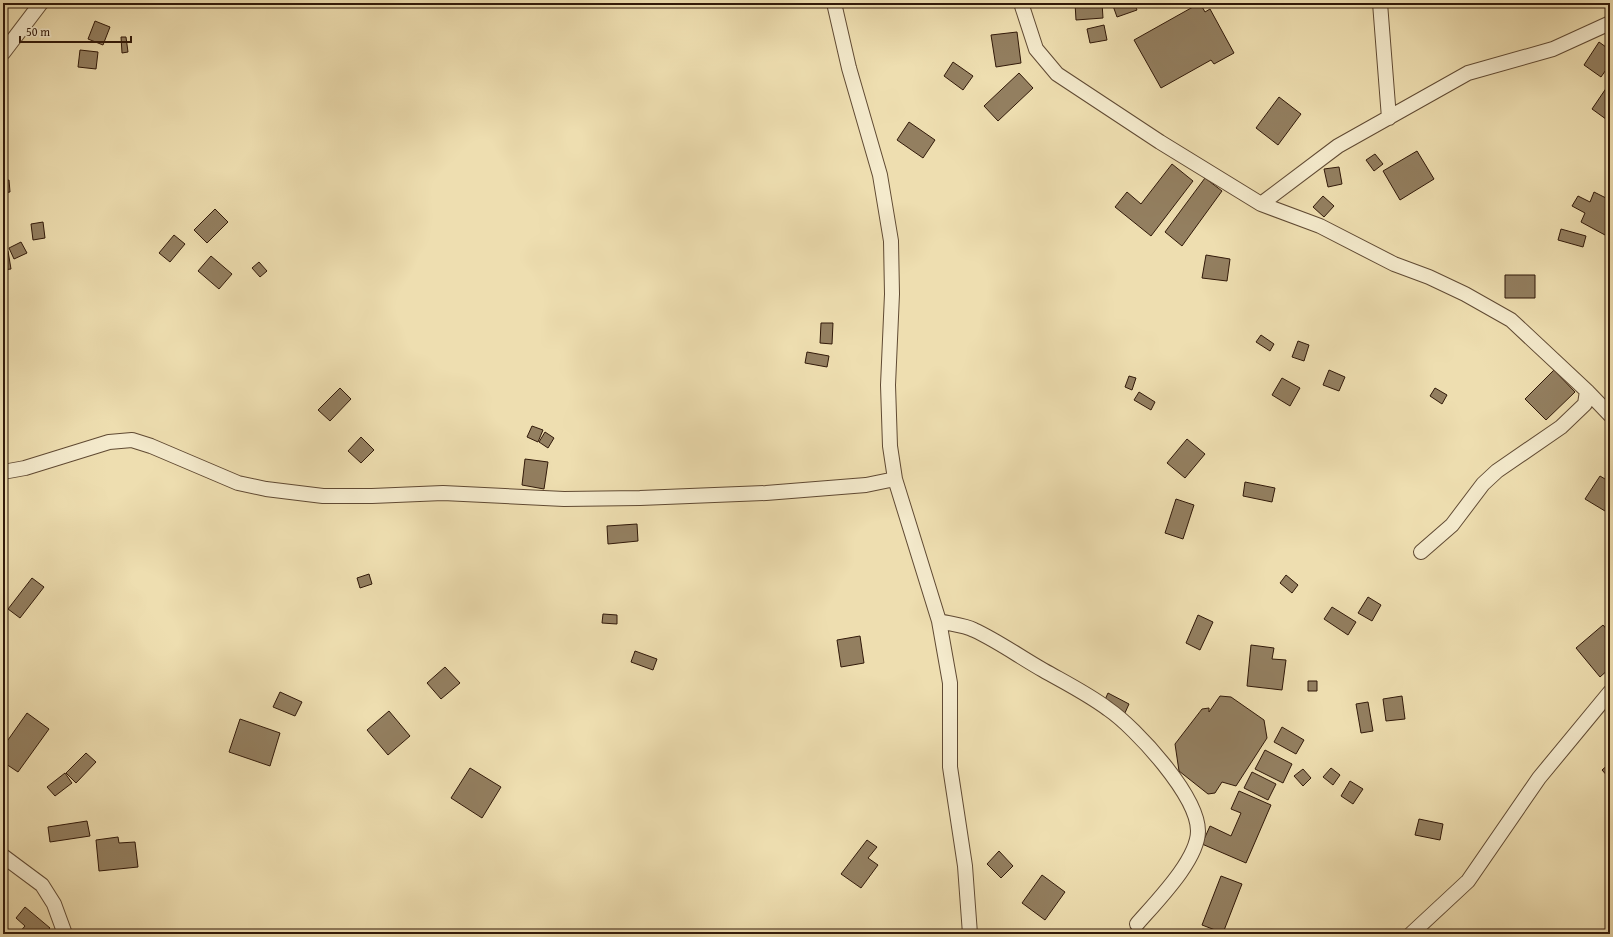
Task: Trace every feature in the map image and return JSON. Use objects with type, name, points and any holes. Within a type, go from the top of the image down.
[{"type":"street","points":[[3,53],[41,3]]},
{"type":"street","points":[[834,3],[849,68],[880,176],[891,241],[892,308],[889,400],[890,446],[894,479],[939,621],[950,683],[950,767],[965,866],[970,934]]},
{"type":"street","points":[[1021,3],[1036,49],[1057,74],[1160,142],[1261,204],[1320,226],[1394,264],[1429,277],[1472,298],[1511,320],[1587,391],[1610,415]]},
{"type":"street","points":[[1380,3],[1389,118]]},
{"type":"street","points":[[1261,204],[1338,146],[1468,73],[1553,49],[1610,23]]},
{"type":"street","points":[[1421,552],[1452,525],[1483,484],[1497,471],[1561,427],[1585,404],[1587,391]]},
{"type":"street","points":[[3,472],[25,468],[109,442],[132,440],[151,446],[238,483],[266,489],[323,496],[372,496],[443,493],[564,499],[640,498],[782,492],[866,485],[894,479]]},
{"type":"street","points":[[939,621],[973,630],[1108,709],[1140,738],[1180,785],[1194,814],[1198,830],[1196,843],[1184,866],[1167,889],[1137,924]]},
{"type":"street","points":[[1412,934],[1468,880],[1539,778],[1610,692]]},
{"type":"street","points":[[3,856],[42,885],[54,904],[65,934]]},
{"type":"building","points":[[1075,3],[1102,3],[1103,18],[1076,20]]},
{"type":"building","points":[[1112,3],[1134,3],[1137,10],[1117,17]]},
{"type":"building","points":[[1200,3],[1205,12],[1210,9],[1234,53],[1214,64],[1211,60],[1161,88],[1134,40]]},
{"type":"building","points":[[95,21],[110,27],[103,45],[88,39]]},
{"type":"building","points":[[1104,25],[1107,40],[1090,43],[1087,29]]},
{"type":"building","points":[[1017,32],[1021,63],[996,67],[991,35]]},
{"type":"building","points":[[121,37],[126,37],[128,52],[122,53]]},
{"type":"building","points":[[1599,42],[1610,50],[1610,64],[1601,77],[1584,65]]},
{"type":"building","points":[[80,50],[98,52],[96,69],[78,67]]},
{"type":"building","points":[[953,62],[973,76],[963,90],[944,76]]},
{"type":"building","points":[[1019,73],[1033,88],[998,121],[984,106]]},
{"type":"building","points":[[1610,84],[1610,122],[1592,109]]},
{"type":"building","points":[[1279,97],[1301,114],[1278,145],[1256,128]]},
{"type":"building","points":[[909,122],[935,140],[923,158],[897,140]]},
{"type":"building","points":[[1417,151],[1434,179],[1400,200],[1383,171]]},
{"type":"building","points":[[1375,154],[1383,164],[1374,171],[1366,160]]},
{"type":"building","points":[[1172,164],[1193,181],[1151,236],[1115,207],[1127,192],[1141,204]]},
{"type":"building","points":[[1339,167],[1342,184],[1328,187],[1324,169]]},
{"type":"building","points":[[1205,178],[1222,191],[1182,246],[1165,232]]},
{"type":"building","points":[[9,180],[10,192],[3,193],[3,181]]},
{"type":"building","points":[[1594,192],[1610,200],[1610,225],[1605,235],[1581,222],[1585,213],[1572,206],[1578,196],[1590,202]]},
{"type":"building","points":[[1323,196],[1334,206],[1324,217],[1313,207]]},
{"type":"building","points":[[215,209],[228,222],[207,243],[194,230]]},
{"type":"building","points":[[43,222],[45,238],[33,240],[31,224]]},
{"type":"building","points":[[1561,229],[1586,236],[1583,247],[1558,240]]},
{"type":"building","points":[[174,235],[185,244],[170,262],[159,253]]},
{"type":"building","points":[[21,242],[27,253],[14,259],[9,248]]},
{"type":"building","points":[[8,251],[11,269],[3,270],[3,252]]},
{"type":"building","points":[[1206,255],[1230,259],[1227,281],[1202,278]]},
{"type":"building","points":[[211,256],[232,274],[219,289],[198,271]]},
{"type":"building","points":[[259,262],[267,271],[260,277],[252,268]]},
{"type":"building","points":[[1505,275],[1535,275],[1535,298],[1505,298]]},
{"type":"building","points":[[821,323],[833,323],[832,344],[820,343]]},
{"type":"building","points":[[1261,335],[1274,344],[1270,351],[1256,342]]},
{"type":"building","points":[[1298,341],[1309,345],[1304,361],[1292,357]]},
{"type":"building","points":[[807,352],[829,356],[827,367],[805,363]]},
{"type":"building","points":[[1329,370],[1345,377],[1339,391],[1323,385]]},
{"type":"building","points":[[1554,370],[1575,392],[1546,420],[1525,399]]},
{"type":"building","points":[[1129,376],[1136,378],[1132,390],[1125,387]]},
{"type":"building","points":[[1282,378],[1300,388],[1290,406],[1272,395]]},
{"type":"building","points":[[340,388],[351,399],[330,421],[318,410]]},
{"type":"building","points":[[1435,388],[1447,395],[1442,404],[1430,396]]},
{"type":"building","points":[[1139,392],[1155,402],[1151,410],[1134,400]]},
{"type":"building","points":[[532,426],[543,430],[538,442],[527,437]]},
{"type":"building","points":[[545,432],[554,438],[548,448],[539,442]]},
{"type":"building","points":[[361,437],[374,450],[361,463],[348,451]]},
{"type":"building","points":[[1187,439],[1205,454],[1185,478],[1167,463]]},
{"type":"building","points":[[525,459],[548,462],[544,489],[522,485]]},
{"type":"building","points":[[1600,476],[1610,482],[1610,514],[1585,499]]},
{"type":"building","points":[[1245,482],[1275,488],[1272,502],[1243,496]]},
{"type":"building","points":[[1176,499],[1194,505],[1183,539],[1165,533]]},
{"type":"building","points":[[637,524],[638,541],[608,544],[607,526]]},
{"type":"building","points":[[369,574],[372,584],[360,588],[357,578]]},
{"type":"building","points":[[1286,575],[1298,585],[1292,593],[1280,583]]},
{"type":"building","points":[[32,578],[44,587],[20,618],[8,609]]},
{"type":"building","points":[[1610,590],[1610,600],[1606,596]]},
{"type":"building","points":[[1368,597],[1381,605],[1372,621],[1358,613]]},
{"type":"building","points":[[1332,607],[1356,622],[1348,635],[1324,619]]},
{"type":"building","points":[[603,614],[617,615],[617,624],[602,623]]},
{"type":"building","points":[[1198,615],[1213,622],[1200,650],[1186,643]]},
{"type":"building","points":[[1603,625],[1610,633],[1610,668],[1600,677],[1576,648]]},
{"type":"building","points":[[860,636],[864,663],[841,667],[837,640]]},
{"type":"building","points":[[1251,645],[1274,648],[1272,659],[1286,660],[1282,690],[1247,686]]},
{"type":"building","points":[[635,651],[657,659],[653,670],[631,662]]},
{"type":"building","points":[[445,667],[460,683],[441,699],[427,683]]},
{"type":"building","points":[[1308,681],[1317,681],[1317,691],[1308,691]]},
{"type":"building","points":[[3,687],[7,691],[3,696]]},
{"type":"building","points":[[280,692],[302,702],[295,716],[273,707]]},
{"type":"building","points":[[1108,693],[1129,704],[1124,715],[1103,704]]},
{"type":"building","points":[[1220,696],[1231,697],[1264,720],[1267,738],[1236,786],[1222,782],[1215,793],[1208,794],[1179,771],[1175,744],[1202,709],[1209,708],[1209,712]]},
{"type":"building","points":[[1402,696],[1405,719],[1386,721],[1383,699]]},
{"type":"building","points":[[1368,702],[1373,731],[1361,733],[1356,704]]},
{"type":"building","points":[[389,711],[410,736],[388,755],[367,730]]},
{"type":"building","points":[[27,713],[49,729],[18,772],[3,762],[3,747]]},
{"type":"building","points":[[240,719],[280,733],[270,766],[229,752]]},
{"type":"building","points":[[1282,727],[1304,740],[1296,754],[1274,742]]},
{"type":"building","points":[[1265,750],[1292,764],[1283,783],[1255,769]]},
{"type":"building","points":[[86,753],[96,762],[76,783],[66,773]]},
{"type":"building","points":[[1610,763],[1610,779],[1602,770]]},
{"type":"building","points":[[470,768],[501,787],[482,818],[451,798]]},
{"type":"building","points":[[1331,768],[1340,775],[1333,785],[1323,777]]},
{"type":"building","points":[[1303,769],[1311,778],[1303,786],[1294,776]]},
{"type":"building","points":[[1252,772],[1276,784],[1268,800],[1244,788]]},
{"type":"building","points":[[65,773],[72,783],[55,796],[47,787]]},
{"type":"building","points":[[1350,781],[1363,789],[1353,804],[1341,796]]},
{"type":"building","points":[[1239,791],[1271,805],[1246,863],[1202,844],[1210,826],[1231,836],[1241,813],[1231,809]]},
{"type":"building","points":[[1419,819],[1443,824],[1440,840],[1415,835]]},
{"type":"building","points":[[87,821],[90,836],[50,842],[48,827]]},
{"type":"building","points":[[118,837],[119,843],[135,842],[138,867],[99,871],[96,840]]},
{"type":"building","points":[[867,840],[877,847],[868,858],[878,865],[861,888],[841,874]]},
{"type":"building","points":[[999,851],[1013,866],[1001,878],[987,864]]},
{"type":"building","points":[[1042,875],[1065,892],[1045,920],[1022,903]]},
{"type":"building","points":[[1221,876],[1242,884],[1223,933],[1202,925]]},
{"type":"building","points":[[25,907],[50,928],[45,934],[18,934],[25,926],[16,918]]}]
